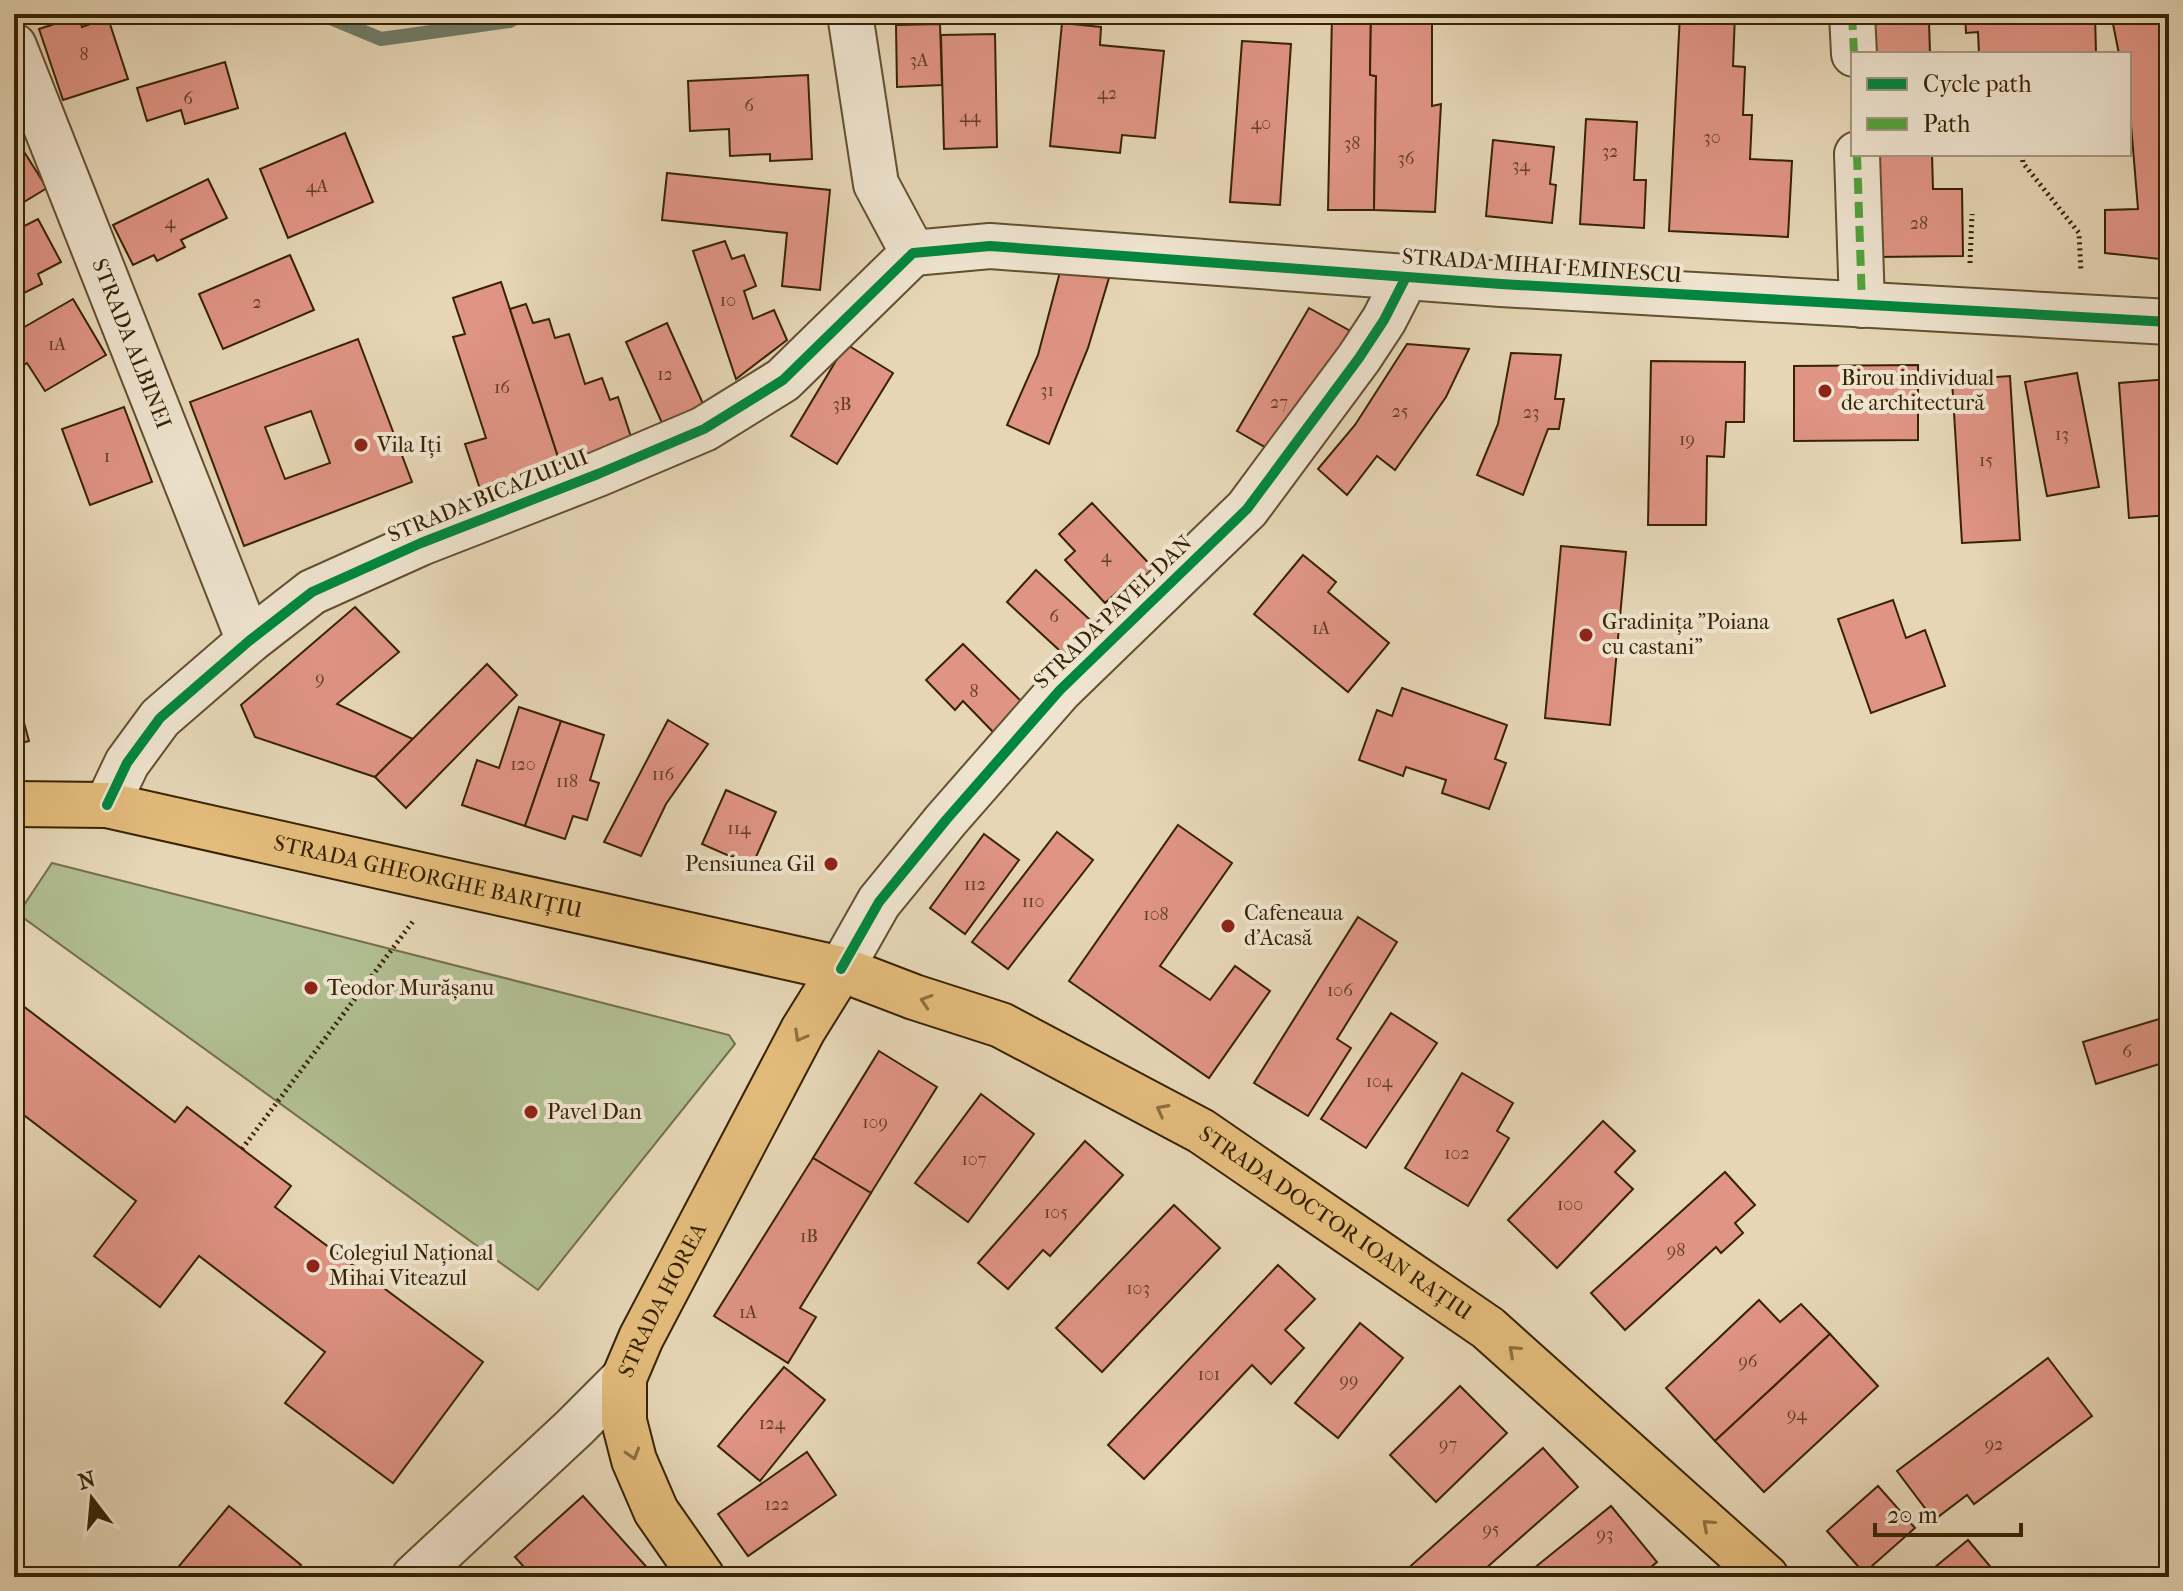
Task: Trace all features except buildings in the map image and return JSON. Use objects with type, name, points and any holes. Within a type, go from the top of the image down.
[{"type":"main road","name":"STRADA GHEORGHE BARIȚIU","points":[[14,804],[107,805],[841,969]]},
{"type":"main road","name":"STRADA HOREA","points":[[624,1378],[641,1338],[780,1073],[841,969]]},
{"type":"main road","name":"STRADA DOCTOR IOAN RAȚIU","points":[[841,969],[1001,1025],[1201,1131],[1488,1328],[1766,1577]]},
{"type":"main road","points":[[624,1378],[624,1421],[634,1460],[656,1511],[702,1577]]},
{"type":"street","points":[[850,14],[876,184],[913,253]]},
{"type":"street","points":[[1852,14],[1854,52]]},
{"type":"street","name":"STRADA ALBINEI","points":[[14,46],[249,641]]},
{"type":"street","points":[[1857,156],[1862,305]]},
{"type":"street","name":"STRADA MIHAI EMINESCU","points":[[913,253],[990,246],[1406,277],[2169,322]]},
{"type":"street","name":"STRADA BICAZULUI","points":[[107,805],[127,763],[160,718],[249,641],[312,592],[421,543],[704,429],[783,380],[913,253]]},
{"type":"street","name":"STRADA PAVEL DAN","points":[[841,969],[879,902],[1060,690],[1247,509],[1359,358],[1384,320],[1406,277]]},
{"type":"street","name":"STRADA HOREA","points":[[414,1577],[624,1378]]},
{"type":"path","points":[[2022,156],[2023,163],[2079,233],[2083,317]]},
{"type":"path","points":[[242,1149],[442,880]]},
{"type":"green space","points":[[52,863],[729,1035],[735,1044],[538,1290],[18,914]]},
{"type":"waterway","points":[[321,14],[381,39],[510,21],[522,14]]},
{"type":"marked path","points":[[1852,14],[1854,52]]},
{"type":"marked path","points":[[1857,156],[1862,305]]},
{"type":"cycle path","points":[[107,805],[127,763],[160,718],[249,641],[312,592],[421,543],[704,429],[783,380],[913,253],[990,246],[1501,284],[2169,322]]},
{"type":"cycle path","points":[[841,969],[879,902],[1060,690],[1247,509],[1359,358],[1384,320],[1406,277]]},
{"type":"place","name":"Birou individual de architectură","points":[[1825,391]]},
{"type":"place","name":"Vila Iți","points":[[361,445]]},
{"type":"place","name":"Gradinița \"Poiana cu castani\"","points":[[1586,635]]},
{"type":"place","name":"Pensiunea Gil","points":[[831,864]]},
{"type":"place","name":"Cafeneaua d'Acasă","points":[[1228,926]]},
{"type":"place","name":"Teodor Murășanu","points":[[311,988]]},
{"type":"place","name":"Pavel Dan","points":[[531,1112]]},
{"type":"place","name":"Colegiul Național Mihai Viteazul","points":[[313,1266]]}]
